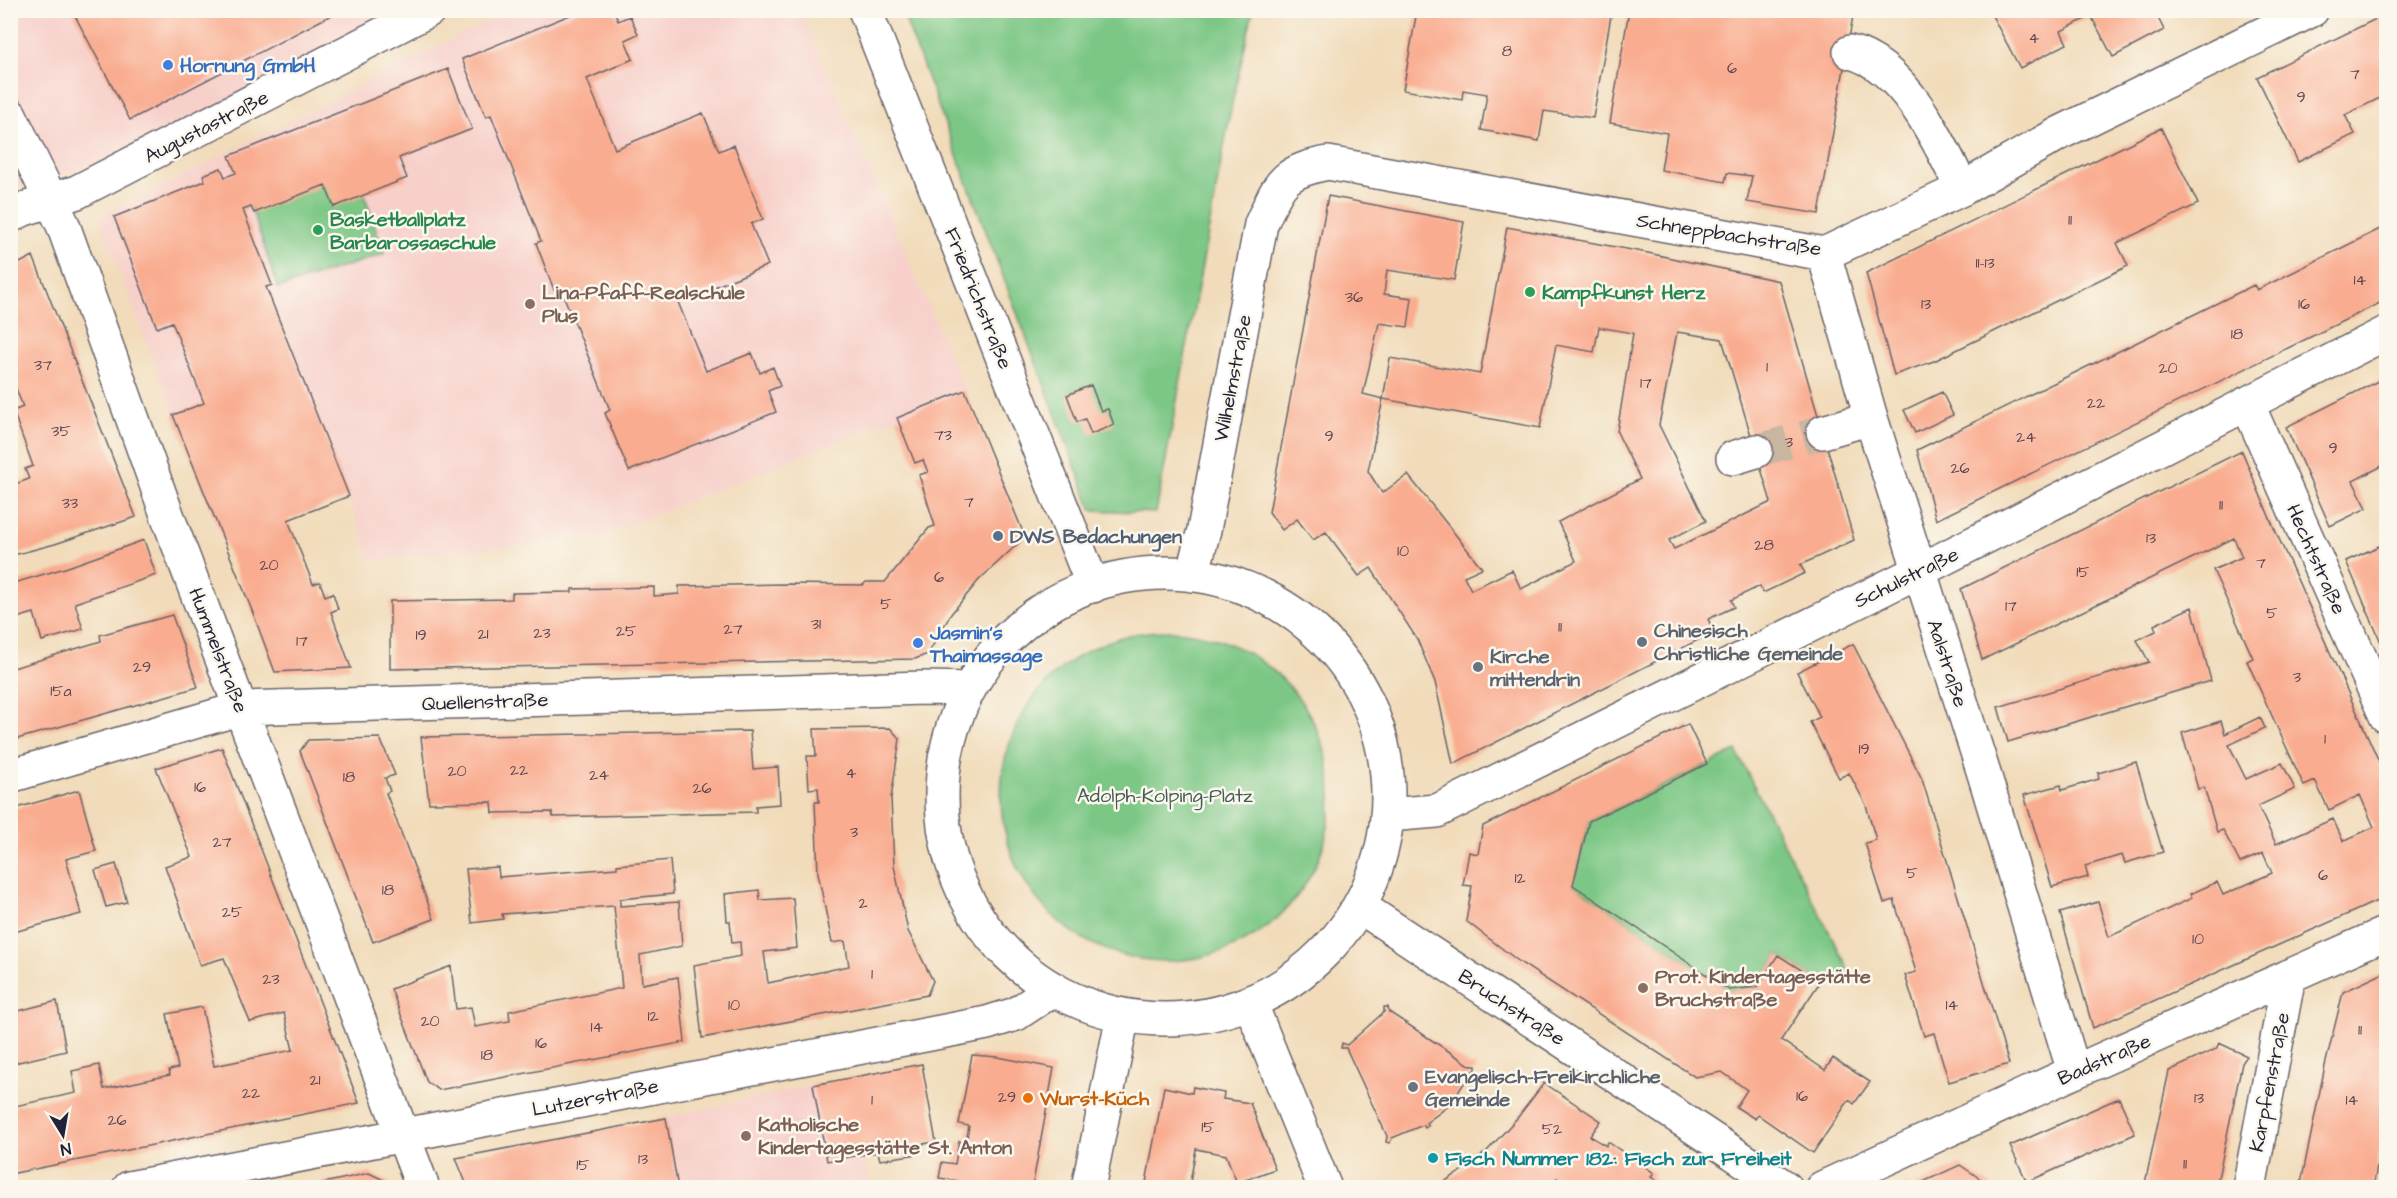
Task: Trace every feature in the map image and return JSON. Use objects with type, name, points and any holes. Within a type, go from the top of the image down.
[{"type":"street","name":"Augustastraße","points":[[10,216],[24,208],[77,192],[429,10]]},
{"type":"street","name":"Friedrichstraße","points":[[865,10],[1093,585]]},
{"type":"street","name":"Schneppbachstraße","points":[[1279,184],[1303,168],[1328,163],[1824,254],[1962,189],[2060,133],[2312,10]]},
{"type":"street","points":[[1850,52],[1864,55],[1888,73],[1918,107],[1962,189]]},
{"type":"street","name":"Hummelstraße","points":[[10,115],[63,225],[169,520],[423,1188]]},
{"type":"street","name":"Wilhelmstraße","points":[[1192,575],[1204,530],[1262,224],[1279,184]]},
{"type":"street","name":"Aalstraße","points":[[1824,254],[1871,418],[1985,777],[2074,1072]]},
{"type":"street","name":"Schulstraße","points":[[1387,815],[1437,811],[1919,571],[2386,333]]},
{"type":"street","name":"Hechtstraße","points":[[2247,403],[2386,716]]},
{"type":"street","points":[[1823,432],[1871,418]]},
{"type":"street","points":[[1142,574],[1192,575],[1226,582],[1258,593],[1288,610],[1315,631],[1339,656],[1358,684],[1383,748],[1388,782],[1387,815],[1378,862],[1359,906],[1338,936],[1312,963],[1283,985],[1250,1002],[1224,1011],[1164,1018],[1123,1015],[1087,1005],[1054,989],[1025,969],[1000,946],[979,918],[962,889],[950,856],[943,822],[942,788],[946,753],[955,720],[969,689],[999,647],[1037,614],[1064,597],[1093,585],[1142,574]]},
{"type":"street","name":"Quellenstraße","points":[[10,776],[242,708],[969,689]]},
{"type":"street","name":"Bruchstraße","points":[[1359,906],[1786,1188]]},
{"type":"street","name":"Badstraße","points":[[1822,1188],[2074,1072],[2386,933]]},
{"type":"street","name":"Karpfenstraße","points":[[2249,1188],[2289,976]]},
{"type":"street","name":"Lutzerstraße","points":[[129,1188],[987,1023],[1016,1014],[1054,989]]},
{"type":"street","points":[[1250,1002],[1325,1188]]},
{"type":"street","points":[[1088,1188],[1123,1015]]},
{"type":"shaded area","points":[[11,11],[396,11],[125,156],[11,189]]},
{"type":"shaded area","name":"Lina-Pfaff-Realschule Plus","points":[[507,11],[801,11],[965,390],[600,537],[371,560],[348,497],[224,545],[99,218]]},
{"type":"shaded area","name":"Katholische Kindertagesstätte St. Anton","points":[[813,1085],[827,1161],[865,1155],[870,1187],[678,1187],[666,1118]]},
{"type":"green space","points":[[902,11],[1253,11],[1232,103],[1156,513],[1092,510]]},
{"type":"green space","name":"Basketballplatz Barbarossaschule","points":[[357,172],[384,254],[278,288],[251,207]]},
{"type":"green space","name":"Adolph-Kolping-Platz","points":[[1166,631],[1198,634],[1244,650],[1283,679],[1312,718],[1328,764],[1331,796],[1328,828],[1312,874],[1283,913],[1244,942],[1198,958],[1166,961],[1134,958],[1088,942],[1049,913],[1020,874],[1004,828],[1001,796],[1004,764],[1020,718],[1049,679],[1088,650],[1134,634]]},
{"type":"green space","points":[[1736,751],[1849,970],[1820,982],[1778,955],[1757,987],[1729,990],[1573,885],[1589,821]]},
{"type":"building","name":"Hornung GmbH","points":[[72,10],[341,10],[130,120]]},
{"type":"building","points":[[582,10],[614,10],[618,21],[630,16],[638,34],[625,40],[633,59],[587,79],[615,149],[703,113],[719,151],[734,145],[763,219],[751,224],[768,265],[678,302],[706,371],[752,353],[760,373],[773,367],[780,386],[768,391],[776,412],[629,471],[605,413],[610,410],[560,287],[554,290],[536,243],[541,241],[491,115],[486,117],[462,59]]},
{"type":"building","points":[[1417,10],[1612,10],[1593,118],[1544,111],[1539,141],[1481,130],[1487,94],[1463,90],[1462,100],[1403,90]]},
{"type":"building","points":[[1629,10],[1854,10],[1819,214],[1747,202],[1752,176],[1727,173],[1725,182],[1661,170],[1667,133],[1610,123]]},
{"type":"building","points":[[1989,10],[2154,10],[2164,30],[2113,57],[2091,16],[2061,31],[2067,44],[2020,68]]},
{"type":"building","points":[[2386,14],[2386,95],[2345,115],[2355,134],[2298,162],[2257,77]]},
{"type":"building","points":[[448,69],[472,129],[399,158],[407,178],[334,207],[325,185],[254,213],[251,207],[243,210],[272,285],[266,287],[349,496],[288,520],[313,584],[320,582],[325,596],[333,593],[338,609],[331,612],[351,668],[275,672],[173,415],[204,403],[172,322],[157,328],[114,217],[205,181],[203,175],[221,168],[225,177],[236,173],[229,156]]},
{"type":"building","points":[[2161,128],[2198,204],[2117,243],[2128,266],[1934,361],[1894,375],[1866,273]]},
{"type":"building","points":[[1328,196],[1464,222],[1454,280],[1387,270],[1384,294],[1412,298],[1408,327],[1379,323],[1363,394],[1383,399],[1390,358],[1480,374],[1507,227],[1648,253],[1779,281],[1854,540],[1800,565],[1805,573],[1763,593],[1760,586],[1731,600],[1734,607],[1708,619],[1714,632],[1453,764],[1435,682],[1417,639],[1371,568],[1359,576],[1326,532],[1313,540],[1297,519],[1282,530],[1269,512]],"holes":[[[1599,327],[1633,333],[1617,432],[1640,479],[1558,522],[1576,561],[1521,589],[1512,570],[1471,590],[1464,576],[1482,568],[1408,475],[1382,493],[1368,471],[1383,399],[1540,428],[1556,345],[1594,352]],[[1677,332],[1722,339],[1771,502],[1674,549],[1669,540],[1706,521],[1659,425]]]},
{"type":"building","points":[[2386,226],[2386,300],[1936,520],[1917,450],[2254,285],[2257,290]]},
{"type":"building","points":[[33,256],[136,517],[55,544],[10,556],[10,486],[29,479],[25,469],[33,466],[13,411],[23,407],[12,378],[10,379],[10,268]]},
{"type":"building","points":[[2386,377],[2386,464],[2353,481],[2367,508],[2330,526],[2286,427]]},
{"type":"building","points":[[1091,385],[1101,411],[1108,409],[1114,425],[1091,434],[1085,419],[1077,422],[1067,395]]},
{"type":"building","points":[[965,390],[1025,537],[979,580],[951,614],[928,654],[915,659],[390,669],[390,601],[512,599],[512,593],[654,587],[654,596],[679,594],[679,586],[863,585],[866,582],[885,582],[929,528],[935,526],[919,475],[928,472],[923,460],[915,463],[897,418]]},
{"type":"building","points":[[1942,392],[1953,415],[1915,433],[1904,410]]},
{"type":"building","points":[[2242,451],[2386,777],[2386,897],[2093,1028],[2060,913],[2098,902],[2109,937],[2192,898],[2190,894],[2217,882],[2223,895],[2272,873],[2263,853],[2240,863],[2223,830],[2217,832],[2204,787],[2198,789],[2182,733],[2221,721],[2225,734],[2260,717],[2265,728],[2229,745],[2246,779],[2282,763],[2295,789],[2258,806],[2276,844],[2333,819],[2343,841],[2374,827],[2360,795],[2329,810],[2315,781],[2304,786],[2247,661],[2253,658],[2213,570],[2242,557],[2234,538],[1982,660],[1961,589]]},
{"type":"building","points":[[144,540],[156,575],[75,603],[83,629],[42,641],[34,613],[10,620],[10,584],[65,568]]},
{"type":"building","points":[[2386,543],[2386,654],[2346,561]]},
{"type":"building","points":[[2192,607],[2211,681],[2008,742],[1998,707],[2149,662],[2137,640],[2156,631],[2154,625]]},
{"type":"building","points":[[172,615],[198,687],[10,741],[10,669],[101,641],[100,635]]},
{"type":"building","points":[[1853,644],[1922,779],[2009,1064],[1949,1082],[1934,1033],[1924,1036],[1905,975],[1916,972],[1894,900],[1884,903],[1865,843],[1876,840],[1866,805],[1849,773],[1839,778],[1810,722],[1820,717],[1797,672]]},
{"type":"building","points":[[1688,724],[1707,764],[1589,821],[1573,885],[1729,990],[1757,987],[1778,955],[1820,982],[1781,1040],[1825,1070],[1833,1058],[1870,1082],[1854,1104],[1849,1100],[1813,1153],[1758,1115],[1755,1119],[1736,1107],[1747,1090],[1722,1072],[1695,1077],[1521,963],[1466,921],[1472,886],[1463,885],[1469,852],[1478,854],[1483,826]]},
{"type":"building","points":[[890,728],[900,739],[891,798],[894,866],[908,931],[933,981],[927,995],[702,1038],[694,965],[741,956],[740,942],[732,943],[730,921],[727,921],[725,894],[759,890],[760,900],[793,898],[797,948],[764,952],[768,983],[849,966],[845,941],[832,943],[818,873],[815,802],[819,802],[818,788],[809,789],[807,756],[816,756],[814,729]]},
{"type":"building","points":[[750,731],[753,769],[778,767],[780,804],[756,806],[756,812],[553,817],[552,812],[493,813],[492,802],[429,803],[421,737]]},
{"type":"building","points":[[380,738],[395,775],[385,778],[390,791],[386,793],[434,919],[373,942],[300,751],[308,740]]},
{"type":"building","points":[[222,748],[359,1103],[10,1174],[10,1107],[76,1093],[72,1071],[99,1065],[104,1089],[170,1075],[169,1070],[178,1068],[167,1014],[202,1007],[214,1066],[293,1050],[284,1013],[250,1022],[224,958],[200,965],[165,866],[192,857],[156,768]]},
{"type":"building","points":[[2136,762],[2163,852],[2125,863],[2122,855],[2085,866],[2088,877],[2052,887],[2024,795],[2061,785],[2062,790],[2099,779],[2098,773]]},
{"type":"building","points":[[79,790],[96,851],[66,859],[81,914],[10,933],[10,810]]},
{"type":"building","points":[[670,860],[673,894],[620,899],[620,906],[679,902],[682,946],[640,955],[642,984],[678,977],[685,1042],[439,1090],[427,1082],[391,989],[451,966],[456,1009],[471,1007],[475,1027],[510,1021],[509,1011],[622,988],[614,906],[502,914],[503,919],[472,923],[466,869],[498,867],[499,877],[617,868],[617,865]]},
{"type":"building","points":[[116,864],[127,902],[106,907],[95,870]]},
{"type":"building","points":[[2386,972],[2386,1119],[2373,1188],[2300,1188],[2343,992]]},
{"type":"building","points":[[57,1001],[66,1051],[10,1064],[10,1013]]},
{"type":"building","name":"Evangelisch-Freikirchliche Gemeinde","points":[[1384,1007],[1388,1007],[1389,1012],[1471,1066],[1476,1066],[1476,1070],[1471,1072],[1452,1102],[1455,1104],[1453,1107],[1450,1105],[1426,1123],[1429,1125],[1425,1128],[1423,1125],[1392,1138],[1390,1143],[1386,1142],[1387,1136],[1346,1048],[1341,1048],[1342,1043],[1347,1045],[1384,1012]]},
{"type":"building","points":[[2219,1043],[2247,1056],[2242,1063],[2216,1188],[2144,1188],[2169,1071],[2216,1049]]},
{"type":"building","points":[[972,1055],[998,1057],[1054,1068],[1032,1188],[957,1188],[958,1181],[939,1178],[942,1162],[955,1164],[959,1141],[966,1143],[969,1126],[959,1124]]},
{"type":"building","points":[[922,1064],[936,1142],[916,1145],[917,1154],[880,1160],[878,1152],[827,1161],[813,1085]]},
{"type":"building","points":[[1544,1083],[1601,1121],[1590,1136],[1606,1146],[1608,1142],[1654,1173],[1651,1177],[1667,1188],[1571,1188],[1557,1178],[1548,1188],[1434,1188],[1487,1151],[1518,1117]]},
{"type":"building","points":[[1164,1087],[1192,1093],[1193,1087],[1224,1093],[1223,1099],[1250,1103],[1275,1169],[1237,1183],[1226,1155],[1196,1149],[1189,1188],[1145,1188]]},
{"type":"building","points":[[2119,1098],[2135,1134],[2027,1182],[2010,1146]]},
{"type":"building","points":[[666,1118],[678,1188],[468,1188],[456,1158]]},
{"type":"building","points":[[1960,1165],[1994,1188],[1903,1188],[1904,1184],[1912,1187]]},
{"type":"building","points":[[369,1173],[390,1183],[392,1188],[301,1188]]},
{"type":"tunnel","points":[[1756,451],[1823,432]]},
{"type":"place","name":"Hornung GmbH","points":[[168,65]]},
{"type":"place","name":"Basketballplatz Barbarossaschule","points":[[318,230]]},
{"type":"place","name":"Kampfkunst Herz","points":[[1530,292]]},
{"type":"place","name":"Lina-Pfaff-Realschule Plus","points":[[530,304]]},
{"type":"place","name":"DWS Bedachungen","points":[[998,536]]},
{"type":"place","name":"Chinesisch Christliche Gemeinde","points":[[1642,642]]},
{"type":"place","name":"Jasmin’s Thaimassage","points":[[918,643]]},
{"type":"place","name":"Kirche mittendrin","points":[[1478,667]]},
{"type":"place","name":"Prot. Kindertagesstätte Bruchstraße","points":[[1643,988]]},
{"type":"place","name":"Evangelisch-Freikirchliche Gemeinde","points":[[1413,1087]]},
{"type":"place","name":"Wurst-Küch","points":[[1028,1098]]},
{"type":"place","name":"Katholische Kindertagesstätte St. Anton","points":[[746,1136]]},
{"type":"place","name":"Fisch Nummer 182: Fisch zur Freiheit","points":[[1433,1158]]}]
